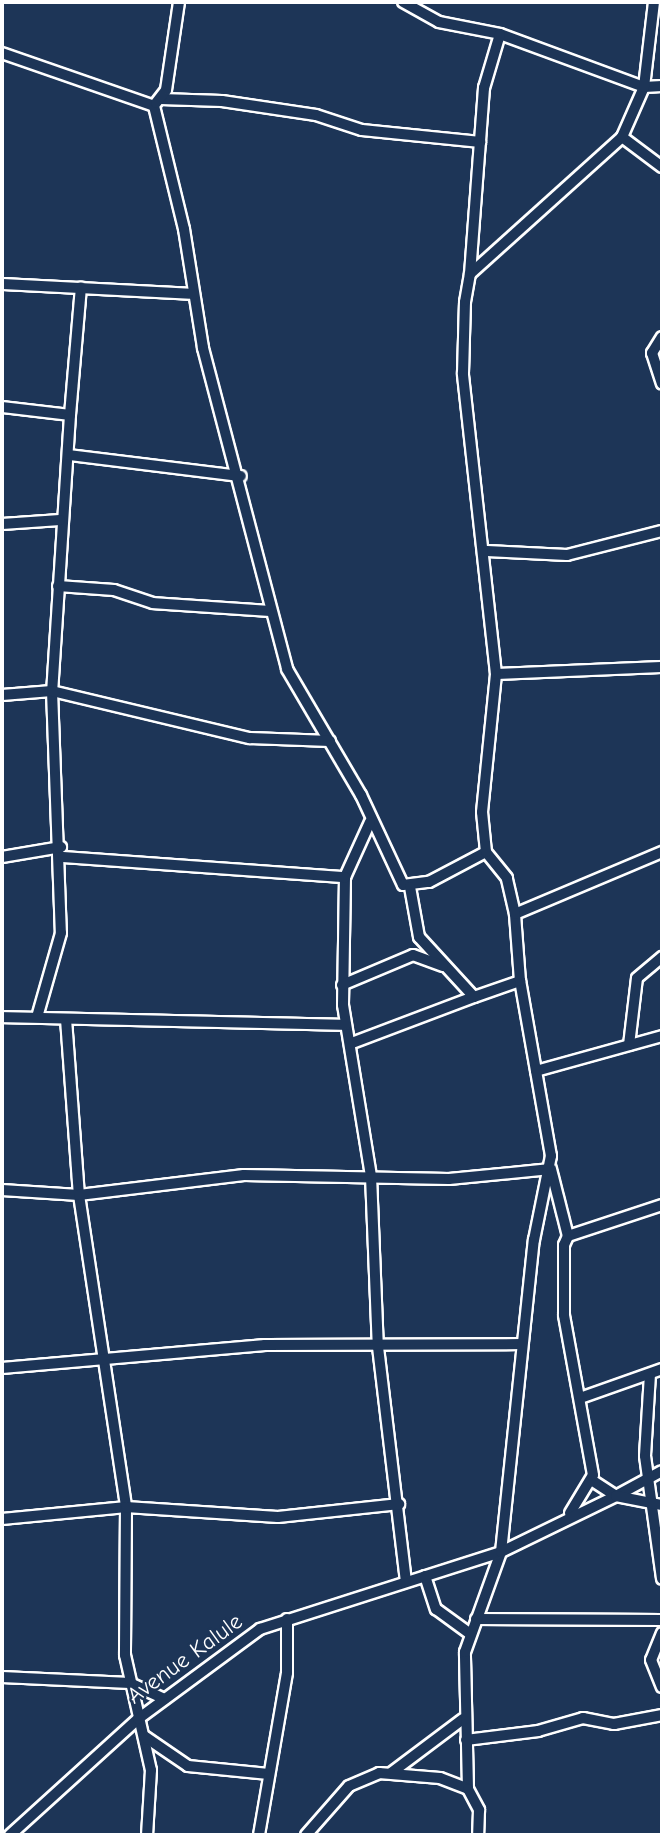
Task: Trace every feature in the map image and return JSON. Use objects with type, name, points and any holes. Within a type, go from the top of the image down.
[{"type":"street","points":[[179,2],[157,102],[184,229],[190,294],[241,475],[269,611],[287,669],[330,741],[370,822],[410,887],[419,937],[413,955]]},
{"type":"street","points":[[403,2],[439,22],[500,34],[645,87],[662,86]]},
{"type":"street","points":[[470,274],[622,137],[645,87],[654,2]]},
{"type":"street","points":[[500,34],[486,68],[463,373],[487,551],[496,674],[482,812],[486,852],[507,878],[515,914],[520,981],[551,1169],[568,1236],[564,1315],[583,1397],[593,1481],[568,1515]]},
{"type":"street","points":[[2,53],[157,102],[222,101],[316,115],[362,130],[480,142]]},
{"type":"street","points":[[622,137],[662,167]]},
{"type":"street","points":[[2,284],[190,294]]},
{"type":"street","points":[[37,1017],[61,933],[62,852],[52,691],[60,520],[69,455],[69,415],[81,287]]},
{"type":"street","points":[[662,337],[652,353],[662,383]]},
{"type":"street","points":[[2,407],[69,415]]},
{"type":"street","points":[[69,455],[241,475]]},
{"type":"street","points":[[2,524],[60,520]]},
{"type":"street","points":[[487,551],[567,555],[662,531]]},
{"type":"street","points":[[58,586],[114,590],[153,603],[269,611]]},
{"type":"street","points":[[496,674],[662,667]]},
{"type":"street","points":[[2,695],[52,691],[250,738],[330,741]]},
{"type":"street","points":[[370,822],[345,877],[342,985],[371,1177],[378,1347],[406,1581]]},
{"type":"street","points":[[2,857],[62,852],[345,877]]},
{"type":"street","points":[[410,887],[486,852]]},
{"type":"street","points":[[515,914],[662,852]]},
{"type":"street","points":[[419,937],[474,998]]},
{"type":"street","points":[[342,985],[413,955],[446,968]]},
{"type":"street","points":[[629,1045],[637,978],[662,957]]},
{"type":"street","points":[[352,1043],[520,981]]},
{"type":"street","points":[[2,1017],[346,1025]]},
{"type":"street","points":[[66,1019],[79,1195],[99,1361],[126,1507],[130,1683],[151,1770],[147,1835]]},
{"type":"street","points":[[536,1071],[662,1036]]},
{"type":"street","points":[[2,1190],[79,1195],[244,1175],[449,1179],[551,1169]]},
{"type":"street","points":[[478,1835],[479,1810],[468,1789],[463,1718],[469,1633],[501,1552],[522,1344],[551,1169]]},
{"type":"street","points":[[568,1236],[662,1205]]},
{"type":"street","points":[[2,1368],[265,1345],[378,1347],[522,1344]]},
{"type":"street","points":[[583,1397],[662,1369]]},
{"type":"street","points":[[650,1374],[648,1476],[659,1505],[653,1534],[662,1579]]},
{"type":"street","name":"Avenue Kalule","points":[[10,1835],[138,1719],[238,1642],[286,1619],[501,1552],[568,1515],[616,1496],[648,1476],[662,1471]]},
{"type":"street","points":[[593,1481],[616,1496],[659,1505]]},
{"type":"street","points":[[2,1519],[126,1507],[278,1517],[398,1504]]},
{"type":"street","points":[[425,1576],[436,1609],[469,1633]]},
{"type":"street","points":[[260,1835],[287,1673],[286,1619]]},
{"type":"street","points":[[476,1619],[662,1620]]},
{"type":"street","points":[[662,1633],[651,1660],[662,1686]]},
{"type":"street","points":[[2,1677],[130,1683],[164,1699]]},
{"type":"street","points":[[466,1740],[538,1731],[583,1718],[614,1724],[662,1715]]},
{"type":"street","points":[[306,1835],[349,1786],[391,1773],[463,1718]]},
{"type":"street","points":[[144,1736],[188,1766],[269,1774]]},
{"type":"street","points":[[391,1773],[440,1778],[468,1789]]}]
